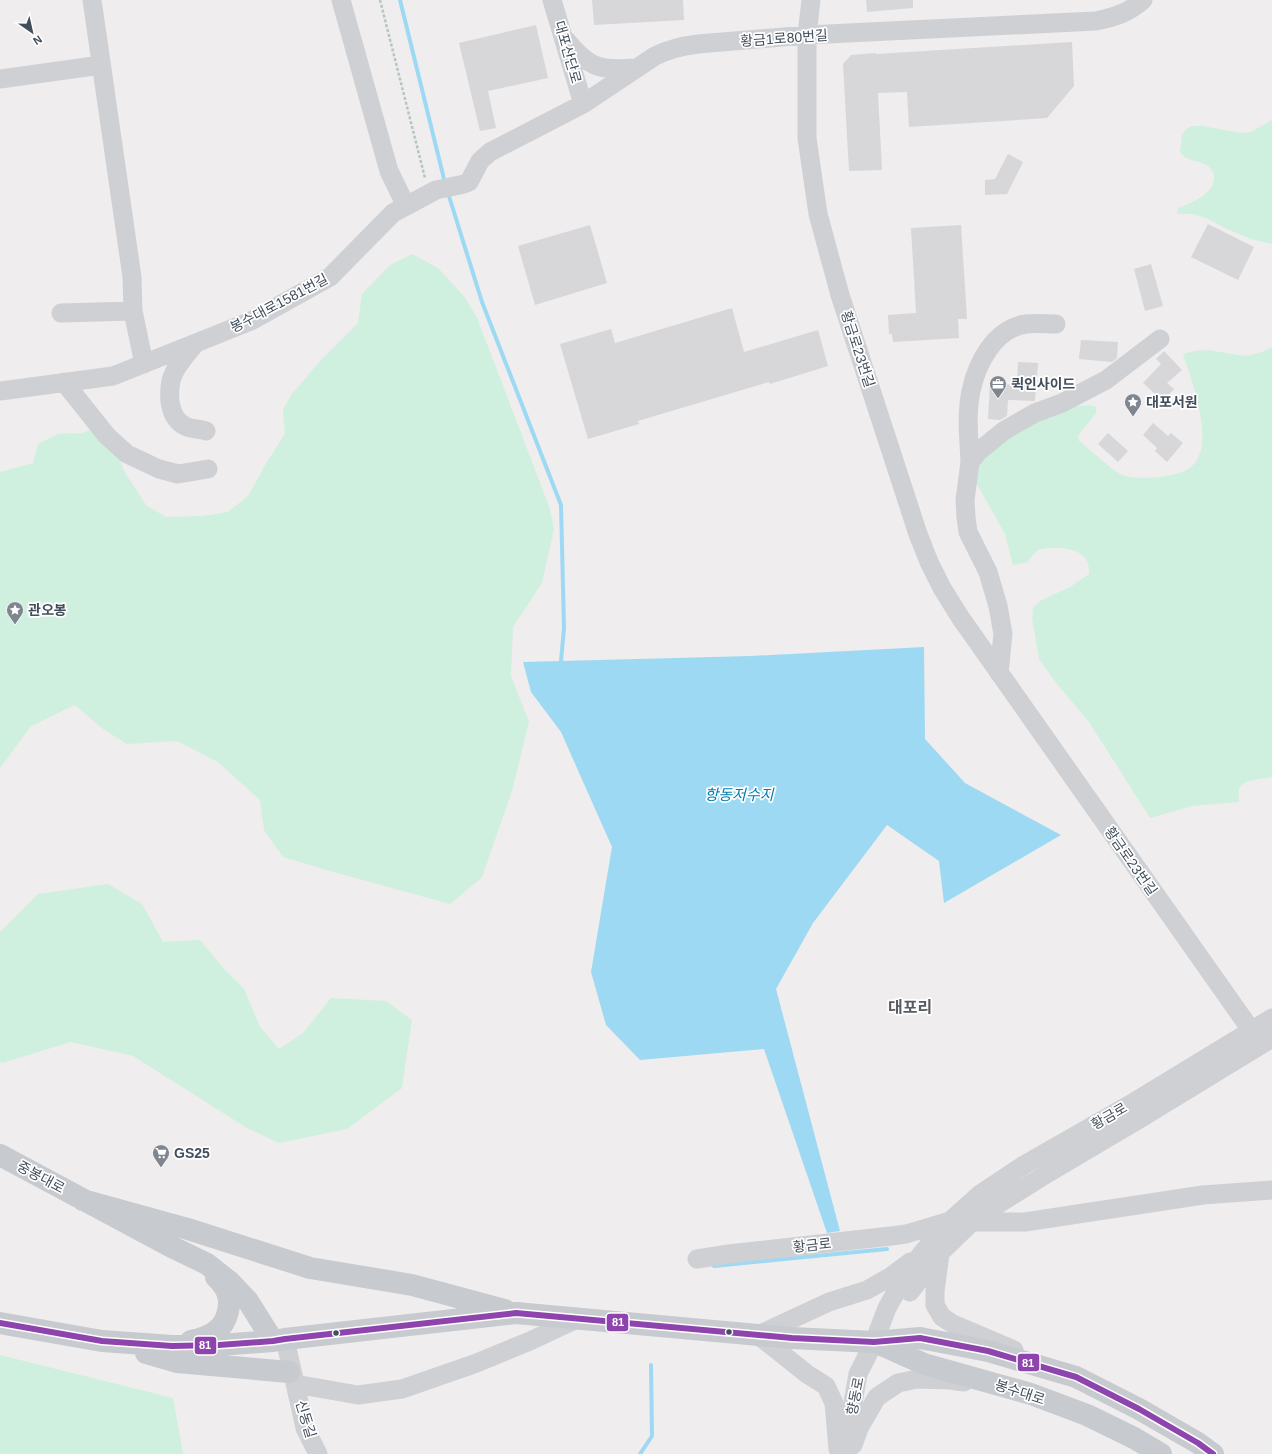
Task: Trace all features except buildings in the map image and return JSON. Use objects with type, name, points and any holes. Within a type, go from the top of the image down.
[{"type":"main road","name":"중봉대로","points":[[0,1155],[83,1200]]},
{"type":"main road","points":[[83,1200],[160,1221],[310,1268],[412,1285],[516,1313]]},
{"type":"main road","points":[[83,1200],[207,1264],[230,1282],[248,1301],[279,1340]]},
{"type":"main road","points":[[160,1221],[201,1247],[236,1275],[263,1305],[279,1340]]},
{"type":"main road","points":[[172,1346],[204,1338],[218,1330],[227,1315],[230,1303],[227,1292],[207,1264]]},
{"type":"main road","name":"봉수대로","points":[[1,1323],[102,1341],[172,1346],[219,1345],[279,1340],[516,1313],[758,1335],[874,1342],[920,1338],[988,1351],[1076,1377],[1198,1443],[1213,1454]]},
{"type":"main road","points":[[102,1341],[177,1362],[292,1378]]},
{"type":"main road","name":"봉수대로","points":[[874,1342],[924,1364],[1031,1394],[1093,1418],[1134,1438],[1162,1454]]},
{"type":"street","points":[[92,0],[132,277],[133,311],[144,364]]},
{"type":"street","points":[[341,0],[389,171],[406,206]]},
{"type":"street","name":"대포산단로","points":[[552,0],[583,104]]},
{"type":"street","name":"황금로23번길","points":[[811,0],[808,35],[806,103],[809,151],[818,214],[840,295],[908,504],[929,562],[942,588],[960,617],[1251,1030]]},
{"type":"street","name":"황금1로80번길","points":[[464,184],[469,182],[480,161],[490,152],[583,104],[654,56],[680,46],[808,35],[1096,21],[1113,18],[1123,14],[1133,9],[1143,0]]},
{"type":"street","points":[[563,37],[584,59],[598,67],[616,70],[637,68]]},
{"type":"street","points":[[0,79],[101,65]]},
{"type":"street","name":"봉수대로1581번길","points":[[0,390],[113,376],[251,321],[330,277],[392,213],[433,192],[464,184]]},
{"type":"street","points":[[62,313],[133,311]]},
{"type":"street","points":[[999,673],[1003,634],[998,606],[988,572],[968,532],[966,517],[965,500],[970,462],[969,408],[971,392],[986,352],[993,342],[1013,328],[1026,324],[1056,324]]},
{"type":"street","points":[[970,462],[979,451],[1005,430],[1035,413],[1062,403],[1106,380],[1160,339]]},
{"type":"street","points":[[195,344],[180,363],[171,380],[170,403],[174,416],[184,426],[206,431]]},
{"type":"street","points":[[64,382],[107,436],[127,454],[160,469],[178,474],[208,469]]},
{"type":"street","name":"황금로","points":[[931,1253],[950,1220],[979,1195],[1024,1165],[1129,1105],[1272,1018]]},
{"type":"street","points":[[1251,1030],[1272,1038]]},
{"type":"street","name":"황금로","points":[[874,1342],[887,1308],[904,1278],[931,1253],[972,1222],[1048,1173],[1272,1038]]},
{"type":"street","points":[[972,1222],[1026,1222],[1203,1195],[1272,1190]]},
{"type":"street","name":"황금로","points":[[696,1260],[729,1254],[898,1235],[950,1220]]},
{"type":"street","points":[[838,1454],[834,1403],[826,1386],[807,1374],[758,1335],[829,1302],[867,1290],[931,1253],[935,1305],[942,1317],[953,1324],[1076,1377]]},
{"type":"street","points":[[292,1378],[358,1395],[402,1389],[474,1364],[530,1341],[577,1319]]},
{"type":"street","name":"신동길","points":[[279,1340],[292,1378],[305,1428],[318,1454]]},
{"type":"street","name":"향동로","points":[[844,1454],[858,1374],[874,1342]]},
{"type":"street","points":[[850,1454],[859,1428],[877,1397],[898,1384],[917,1379],[950,1380],[1031,1394]]},
{"type":"path","points":[[380,0],[433,192]]},
{"type":"green space","points":[[1272,120],[1272,244],[1251,239],[1206,218],[1193,214],[1177,214],[1178,208],[1202,197],[1214,182],[1214,175],[1209,167],[1201,162],[1188,159],[1180,152],[1182,135],[1186,129],[1192,126],[1202,126],[1242,133],[1251,132]]},
{"type":"green space","points":[[412,254],[438,268],[464,296],[477,318],[550,509],[554,529],[542,583],[513,627],[511,676],[529,722],[512,791],[482,877],[450,904],[283,857],[264,830],[260,800],[218,762],[177,741],[127,744],[103,729],[75,705],[31,726],[0,768],[0,472],[33,463],[38,444],[58,434],[82,433],[102,425],[112,439],[124,471],[146,505],[166,517],[202,516],[228,512],[248,496],[285,434],[283,410],[291,395],[322,359],[358,323],[362,294],[390,265]]},
{"type":"green space","points":[[1272,347],[1272,777],[1249,781],[1241,786],[1239,789],[1239,802],[1192,806],[1150,818],[1089,722],[1057,684],[1039,659],[1032,618],[1033,608],[1040,601],[1070,587],[1089,574],[1087,561],[1084,556],[1074,550],[1048,548],[1037,551],[1028,562],[1013,565],[1005,534],[973,477],[980,465],[990,454],[1018,433],[1034,423],[1068,408],[1083,406],[1096,407],[1096,413],[1078,436],[1079,441],[1115,471],[1126,476],[1144,478],[1174,475],[1182,472],[1193,465],[1196,461],[1201,450],[1202,439],[1202,427],[1198,402],[1183,354],[1207,350],[1246,356],[1262,352]]},
{"type":"green space","points":[[108,884],[142,904],[163,942],[200,940],[225,970],[244,989],[260,1027],[279,1049],[303,1033],[331,998],[386,1001],[412,1020],[402,1088],[347,1129],[279,1143],[247,1128],[133,1056],[71,1042],[2,1063],[0,1061],[0,932],[38,894]]},
{"type":"green space","points":[[0,1355],[173,1398],[183,1454],[0,1454]]},
{"type":"water","name":"항동저수지","points":[[924,647],[925,739],[965,783],[1061,835],[944,903],[939,861],[887,825],[813,923],[776,989],[840,1231],[827,1233],[764,1049],[640,1060],[606,1025],[591,972],[612,847],[561,732],[531,692],[523,662],[750,656]]},
{"type":"waterway","points":[[400,0],[445,183]]},
{"type":"waterway","points":[[448,193],[482,302],[561,505],[564,628],[561,661]]},
{"type":"waterway","points":[[714,1266],[887,1249]]},
{"type":"waterway","points":[[640,1454],[652,1436],[651,1365]]},
{"type":"transit line","name":"81","points":[[0,1323],[102,1341],[172,1346],[219,1345],[273,1341],[516,1313],[792,1338],[874,1342],[920,1338],[988,1351],[1076,1377],[1139,1409],[1198,1443],[1213,1454]]},
{"type":"place","name":"퀵인사이드","points":[[998,399]]},
{"type":"place","name":"대포서원","points":[[1133,417]]},
{"type":"place","name":"관오봉","points":[[15,625]]},
{"type":"place","name":"GS25","points":[[161,1168]]},
{"type":"district","name":"대포리","points":[[910,1007]]}]
